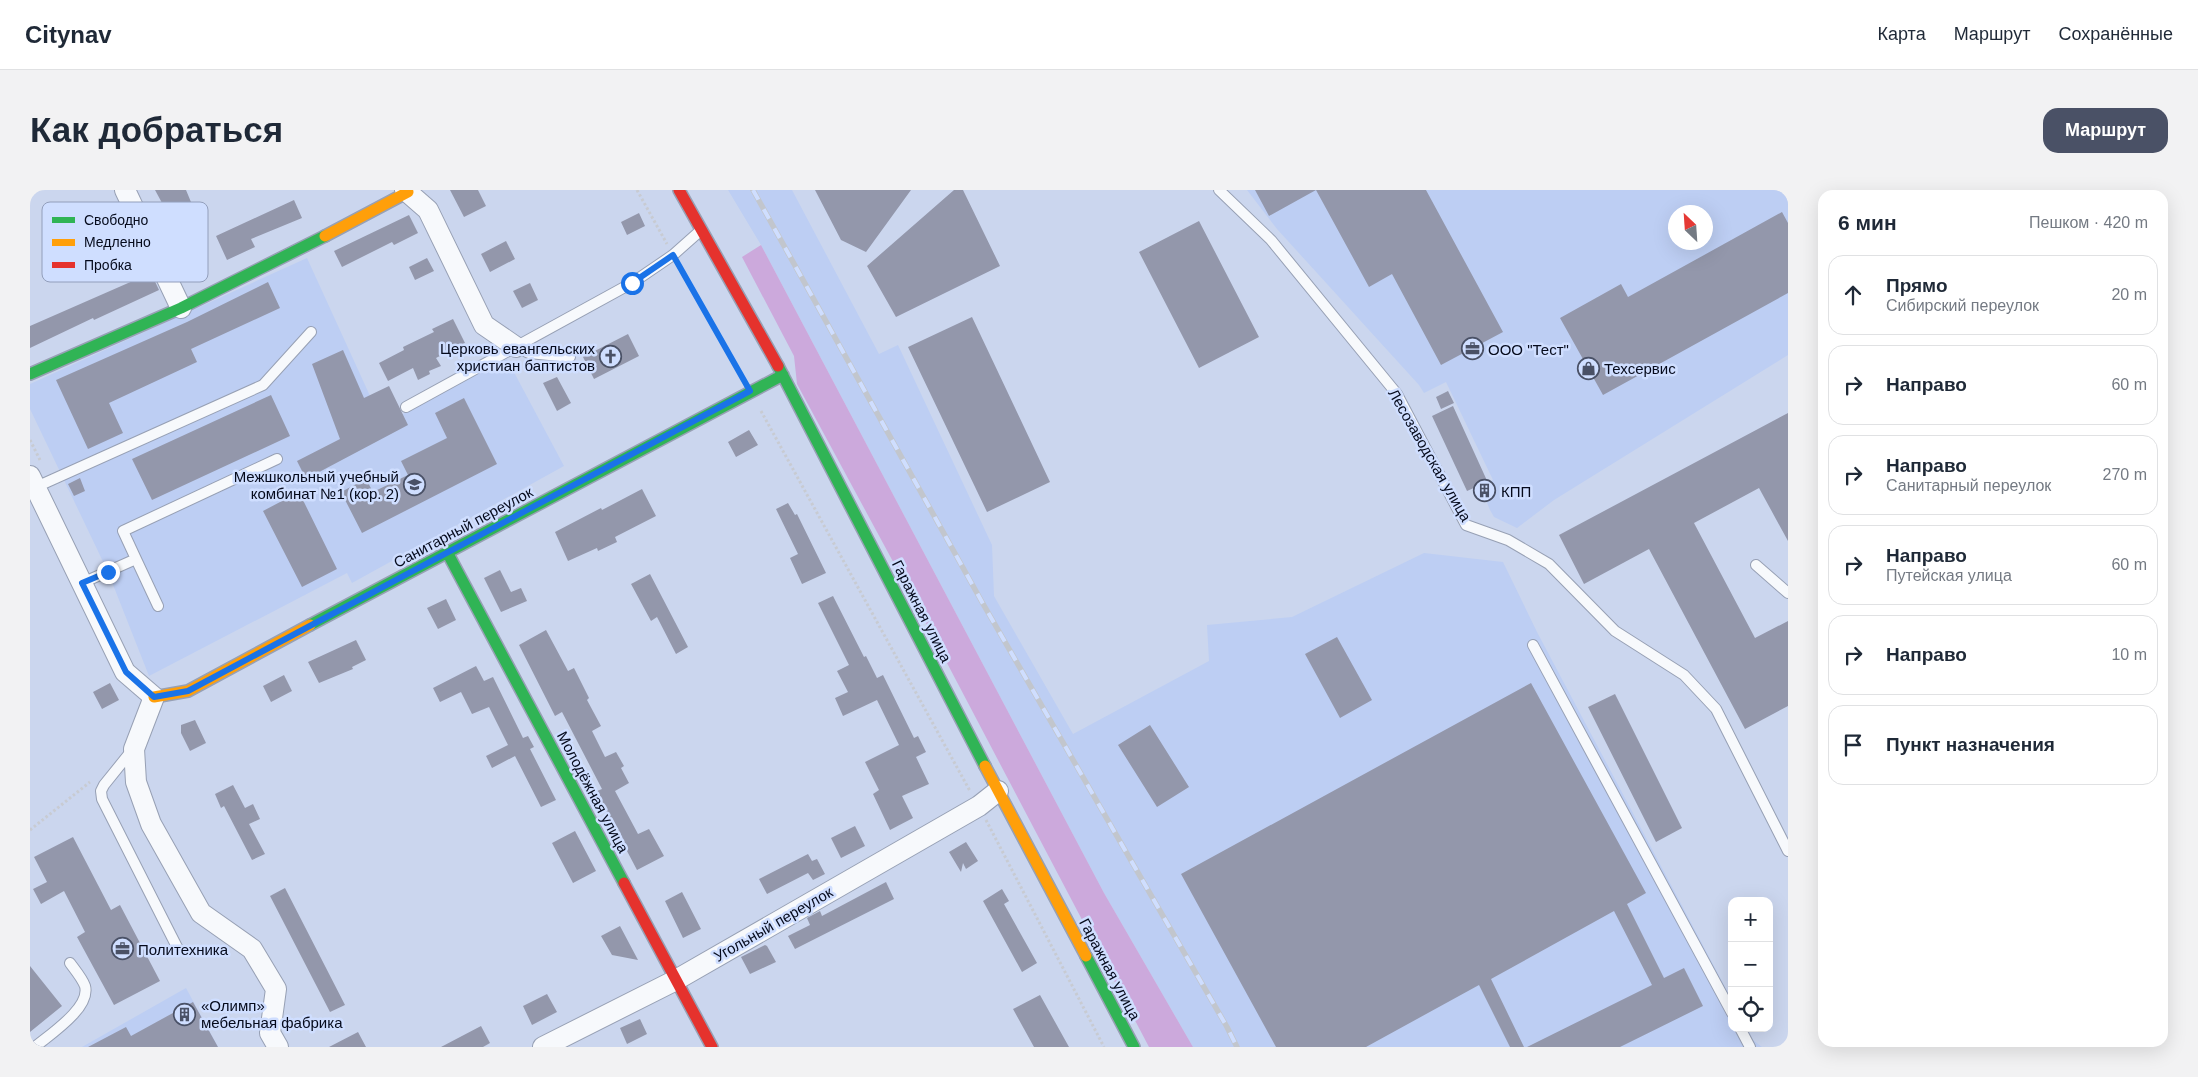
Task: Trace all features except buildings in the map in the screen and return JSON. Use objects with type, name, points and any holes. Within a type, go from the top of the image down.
[{"type":"street","points":[[125,190],[131,202]]},
{"type":"street","name":"Гаражная улица","points":[[679,190],[783,375],[998,791],[1134,1047]]},
{"type":"street","points":[[30,374],[180,308],[394,202],[407,191],[428,210],[484,325],[516,347]]},
{"type":"street","points":[[168,282],[180,308]]},
{"type":"street","name":"Санитарный переулок","points":[[154,697],[188,691],[783,375]]},
{"type":"street","points":[[33,481],[126,672],[154,697],[134,749],[136,782],[151,824],[201,913],[252,949],[276,989],[270,1033],[278,1047]]},
{"type":"street","name":"Молодёжная улица","points":[[447,552],[712,1047]]},
{"type":"street","name":"Угольный переулок","points":[[543,1047],[676,980],[979,806],[998,791]]},
{"type":"lane","name":"Лесозаводская улица","points":[[1219,190],[1272,240],[1397,394],[1466,525],[1508,540],[1549,564],[1615,631],[1684,675],[1716,709],[1788,851]]},
{"type":"lane","points":[[406,407],[632,283],[673,255],[701,231]]},
{"type":"lane","points":[[33,481],[263,385],[311,332]]},
{"type":"lane","points":[[516,347],[529,353],[570,357]]},
{"type":"lane","points":[[158,606],[123,531],[277,459]]},
{"type":"lane","points":[[82,583],[136,558]]},
{"type":"lane","points":[[1756,565],[1788,593]]},
{"type":"lane","points":[[1533,645],[1728,1006]]},
{"type":"lane","points":[[134,749],[104,785],[101,792],[102,799],[178,949]]},
{"type":"lane","points":[[35,1047],[76,1013],[85,998],[85,987],[70,963]]},
{"type":"lane","points":[[1742,1032],[1750,1047]]},
{"type":"path","points":[[637,190],[979,806],[1104,1047]]},
{"type":"path","points":[[30,830],[97,777]]},
{"type":"shaded area","points":[[728,190],[792,190],[879,354],[898,345],[992,545],[994,596],[1073,734],[1209,661],[1207,625],[1292,617],[1424,553],[1503,562],[1537,632],[1728,992],[1728,1032],[1749,1032],[1753,1040],[1762,1047],[1193,1047],[1104,893],[761,245]]},
{"type":"shaded area","points":[[1247,190],[1788,190],[1788,355],[1554,500],[1517,528],[1494,517],[1490,510],[1486,500],[1494,496],[1488,483],[1493,480],[1446,382],[1424,393],[1419,385],[1277,229]]},
{"type":"shaded area","points":[[761,245],[1104,893],[1193,1047],[1149,1047],[917,606],[797,384],[794,356],[742,257]]},
{"type":"shaded area","points":[[307,258],[376,409],[403,414],[507,359],[564,466],[352,583],[347,573],[149,676],[108,572],[30,409],[30,384]]},
{"type":"shaded area","name":"«Олимп» мебельная фабрика","points":[[186,988],[218,1047],[82,1047]]},
{"type":"railway","points":[[753,190],[982,602],[1237,1047]]},
{"type":"traffic: fast","points":[[30,374],[181,308],[325,236]]},
{"type":"traffic: fast","points":[[778,366],[985,766]]},
{"type":"traffic: fast","points":[[310,625],[783,375]]},
{"type":"traffic: fast","points":[[447,552],[624,883]]},
{"type":"traffic: fast","points":[[1086,956],[1134,1047]]},
{"type":"traffic: slow","points":[[325,236],[408,192]]},
{"type":"traffic: slow","points":[[154,697],[188,691],[310,625]]},
{"type":"traffic: slow","points":[[985,766],[1086,956]]},
{"type":"traffic: jam","points":[[679,190],[778,366]]},
{"type":"traffic: jam","points":[[624,883],[712,1047]]},
{"type":"place","name":"ООО \"Тест\"","points":[[1472,349]]},
{"type":"place","name":"Церковь евангельских христиан баптистов","points":[[611,357]]},
{"type":"place","name":"Техсервис","points":[[1588,368]]},
{"type":"place","name":"Межшкольный учебный комбинат №1 (кор. 2)","points":[[415,485]]},
{"type":"place","name":"КПП","points":[[1485,491]]},
{"type":"place","name":"Политехника","points":[[122,949]]},
{"type":"place","name":"«Олимп» мебельная фабрика","points":[[185,1014]]},
{"type":"route","points":[[108,572],[82,583],[126,672],[154,697],[188,691],[750,391],[673,255],[632,283]]}]
